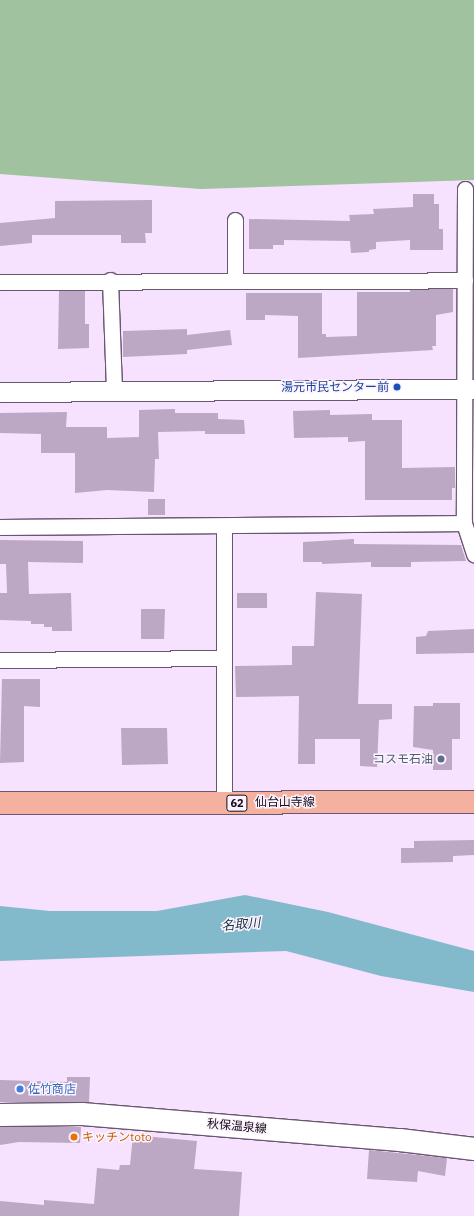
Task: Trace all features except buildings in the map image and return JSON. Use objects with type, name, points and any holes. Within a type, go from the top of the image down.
[{"type":"main road","name":"仙台山寺線","points":[[0,803],[474,802]]},
{"type":"main road","name":"秋保温泉線","points":[[0,1115],[82,1114],[400,1140],[474,1149]]},
{"type":"street","points":[[465,189],[465,280],[470,389],[464,523],[474,554]]},
{"type":"street","points":[[235,220],[235,280]]},
{"type":"street","points":[[0,282],[110,280],[465,280]]},
{"type":"street","points":[[110,280],[114,391]]},
{"type":"street","points":[[0,392],[470,389]]},
{"type":"street","points":[[0,527],[464,523]]},
{"type":"street","points":[[224,526],[224,803]]},
{"type":"street","points":[[0,660],[224,658]]},
{"type":"green space","points":[[0,0],[474,0],[474,180],[201,189],[0,174]]},
{"type":"water","name":"名取川","points":[[245,895],[328,912],[474,951],[474,992],[381,976],[286,951],[0,961],[0,906],[50,911],[157,911]]},
{"type":"place","name":"湯元市民センター前","points":[[397,387]]},
{"type":"place","name":"コスモ石油","points":[[441,759]]},
{"type":"place","name":"佐竹商店","points":[[20,1089]]},
{"type":"place","name":"キッチンtoto","points":[[74,1137]]}]
